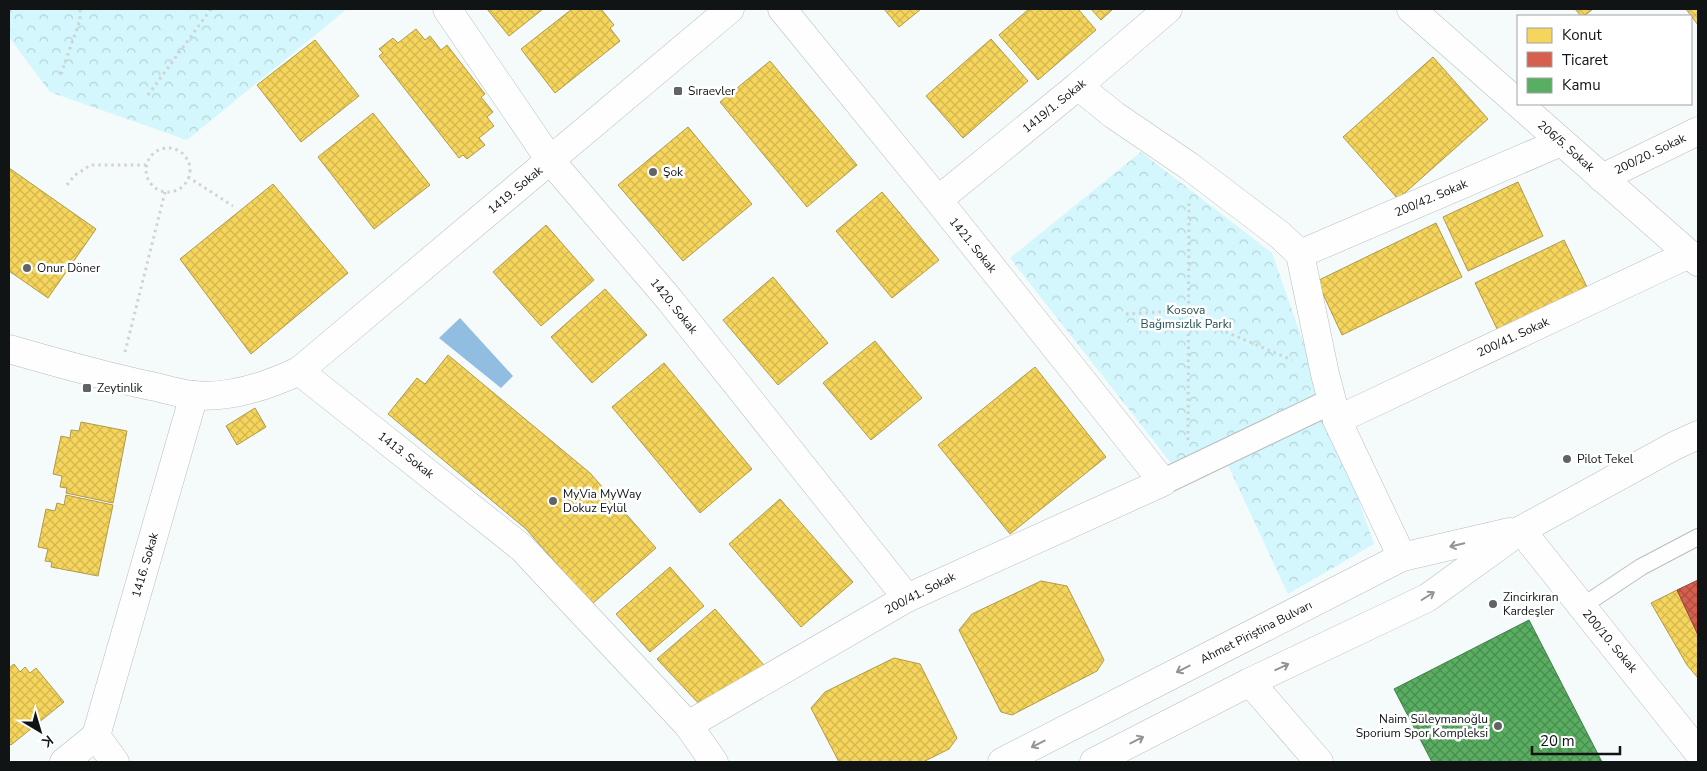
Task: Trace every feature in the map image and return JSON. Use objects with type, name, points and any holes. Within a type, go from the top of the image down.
[{"type":"street","name":"1420. Sokak","points":[[446,9],[550,160],[669,300],[908,598]]},
{"type":"street","name":"1419. Sokak","points":[[299,371],[730,9]]},
{"type":"street","name":"1421. Sokak","points":[[782,9],[938,200],[1163,482]]},
{"type":"street","name":"1419/1. Sokak","points":[[938,200],[1078,86],[1168,9]]},
{"type":"street","name":"206/5. Sokak","points":[[1411,9],[1517,103]]},
{"type":"street","points":[[1078,86],[1114,115],[1189,166],[1280,235],[1300,254],[1325,374],[1335,411],[1402,557]]},
{"type":"street","name":"206/5. Sokak","points":[[1519,105],[1694,258]]},
{"type":"street","name":"200/20. Sokak","points":[[1602,178],[1698,131]]},
{"type":"street","name":"200/42. Sokak","points":[[1300,254],[1561,142]]},
{"type":"street","name":"200/41. Sokak","points":[[1335,411],[1694,258]]},
{"type":"street","points":[[9,349],[118,380],[194,395],[226,394],[253,389],[299,371]]},
{"type":"street","name":"1413. Sokak","points":[[299,371],[522,548],[688,725],[714,762]]},
{"type":"street","name":"1416. Sokak","points":[[96,736],[194,395]]},
{"type":"street","points":[[1163,482],[1188,470],[1335,411]]},
{"type":"street","name":"Ahmet Piriştina Bulvarı","points":[[1094,762],[1250,682],[1426,598],[1521,530],[1674,446],[1698,435]]},
{"type":"street","name":"200/41. Sokak","points":[[688,725],[908,598],[1163,482]]},
{"type":"street","name":"Ahmet Piriştina Bulvarı","points":[[1002,762],[1402,557],[1521,530]]},
{"type":"street","name":"200/10. Sokak","points":[[1521,530],[1698,752]]},
{"type":"street","points":[[1250,682],[1319,762]]},
{"type":"street","points":[[64,762],[96,736],[115,762]]},
{"type":"lane","points":[[1581,607],[1641,567],[1698,537]]},
{"type":"path","points":[[9,12],[12,9]]},
{"type":"path","points":[[61,74],[80,20],[80,9]]},
{"type":"path","points":[[148,95],[211,9]]},
{"type":"path","points":[[161,149],[175,149],[186,157],[189,170],[188,177],[185,184],[179,189],[165,192],[158,190],[148,179],[146,165],[149,158],[155,152],[161,149]]},
{"type":"path","points":[[67,185],[75,175],[91,165],[146,165]]},
{"type":"path","points":[[1188,470],[1189,166]]},
{"type":"path","points":[[188,177],[233,206]]},
{"type":"path","points":[[118,380],[165,192]]},
{"type":"path","points":[[1126,314],[1177,311],[1325,374]]},
{"type":"green space","points":[[9,9],[347,9],[187,140],[50,92],[9,37]]},
{"type":"green space","name":"Kosova Bağımsızlık Parkı","points":[[1141,152],[1272,253],[1374,544],[1288,594],[1226,461],[1186,482],[1010,258]]},
{"type":"water","points":[[460,318],[513,376],[501,388],[439,338]]},
{"type":"building: Konut","points":[[487,9],[543,9],[509,36]]},
{"type":"building: Konut","points":[[572,9],[601,9],[614,25],[610,28],[620,41],[555,93],[521,49]]},
{"type":"building: Konut","points":[[884,9],[921,9],[899,27]]},
{"type":"building: Konut","points":[[1029,9],[1078,9],[1096,30],[1038,80],[999,35]]},
{"type":"building: Konut","points":[[1091,9],[1113,9],[1101,20]]},
{"type":"building: Konut","points":[[1575,9],[1593,9],[1585,15],[1580,15]]},
{"type":"building: Konut","points":[[1686,9],[1698,9],[1698,25],[1692,15]]},
{"type":"building: Konut","points":[[416,29],[425,40],[430,36],[441,50],[447,45],[485,94],[481,97],[493,112],[487,117],[494,126],[479,138],[485,145],[467,159],[463,155],[459,158],[379,56],[383,53],[379,49],[393,38],[398,43]]},
{"type":"building: Konut","points":[[991,39],[1028,81],[963,138],[926,96]]},
{"type":"building: Konut","points":[[315,40],[359,96],[301,142],[257,85]]},
{"type":"building: Konut","points":[[1433,57],[1488,119],[1398,199],[1343,137]]},
{"type":"building: Konut","points":[[770,61],[857,165],[807,207],[720,102]]},
{"type":"building: Konut","points":[[373,113],[430,185],[374,229],[318,157]]},
{"type":"building: Konut","points":[[688,127],[752,204],[683,261],[618,185]]},
{"type":"building: Konut","points":[[9,168],[96,229],[48,298],[9,271]]},
{"type":"building: Konut","points":[[1518,182],[1543,236],[1468,271],[1443,217]]},
{"type":"building: Konut","points":[[273,184],[348,273],[251,354],[180,259]]},
{"type":"building: Konut","points":[[882,192],[939,260],[892,298],[836,231]]},
{"type":"building: Konut","points":[[1436,223],[1462,277],[1342,335],[1317,281]]},
{"type":"building: Konut","points":[[546,225],[594,280],[541,326],[493,272]]},
{"type":"building: Konut","points":[[1564,240],[1588,289],[1499,333],[1475,283]]},
{"type":"building: Konut","points":[[773,277],[828,343],[778,385],[723,320]]},
{"type":"building: Konut","points":[[605,289],[647,335],[592,383],[551,337]]},
{"type":"building: Konut","points":[[875,341],[922,398],[871,440],[823,383]]},
{"type":"building: Konut","name":"MyVia MyWay Dokuz Eylül","points":[[448,355],[590,473],[656,548],[592,604],[526,529],[388,414],[417,378],[425,384]]},
{"type":"building: Konut","points":[[664,363],[752,469],[700,513],[612,407]]},
{"type":"building: Konut","points":[[1035,367],[1106,457],[1010,534],[938,445]]},
{"type":"building: Konut","points":[[255,408],[266,427],[237,445],[226,426]]},
{"type":"building: Konut","points":[[81,422],[127,431],[113,503],[66,493],[67,488],[60,487],[62,476],[53,474],[61,436],[70,438],[71,430],[79,431]]},
{"type":"building: Konut","points":[[66,495],[113,505],[98,576],[51,567],[52,562],[45,561],[48,549],[38,547],[46,509],[55,511],[57,503],[64,505]]},
{"type":"building: Konut","points":[[780,499],[853,582],[801,627],[729,544]]},
{"type":"building: Konut","points":[[670,567],[704,606],[650,652],[616,614]]},
{"type":"building: Konut","points":[[1041,581],[1067,586],[1104,660],[1097,671],[1012,715],[1001,712],[959,630],[972,614]]},
{"type":"building: Konut","points":[[1677,590],[1698,635],[1698,678],[1687,665],[1651,603]]},
{"type":"building: Konut","points":[[715,609],[769,671],[702,707],[657,659]]},
{"type":"building: Konut","points":[[894,658],[920,664],[957,738],[949,749],[923,762],[839,762],[811,708],[825,692]]},
{"type":"building: Konut","points":[[14,664],[20,672],[25,667],[30,673],[36,668],[64,702],[11,745],[9,743],[9,668]]},
{"type":"building: Ticaret","points":[[1698,580],[1698,635],[1677,590]]},
{"type":"building: Kamu","name":"Naim Süleymanoğlu Sporium Spor Kompleksi","points":[[1529,620],[1602,762],[1432,762],[1394,689]]},
{"type":"place","name":"Sıraevler","points":[[678,91]]},
{"type":"place","name":"Şok","points":[[653,172]]},
{"type":"place","name":"Onur Döner","points":[[27,268]]},
{"type":"place","name":"Zeytinlik","points":[[87,388]]},
{"type":"place","name":"Pilot Tekel","points":[[1567,459]]},
{"type":"place","name":"MyVia MyWay Dokuz Eylül","points":[[553,501]]},
{"type":"place","name":"Zincirkıran Kardeşler","points":[[1493,604]]},
{"type":"place","name":"Naim Süleymanoğlu Sporium Spor Kompleksi","points":[[1498,726]]}]
